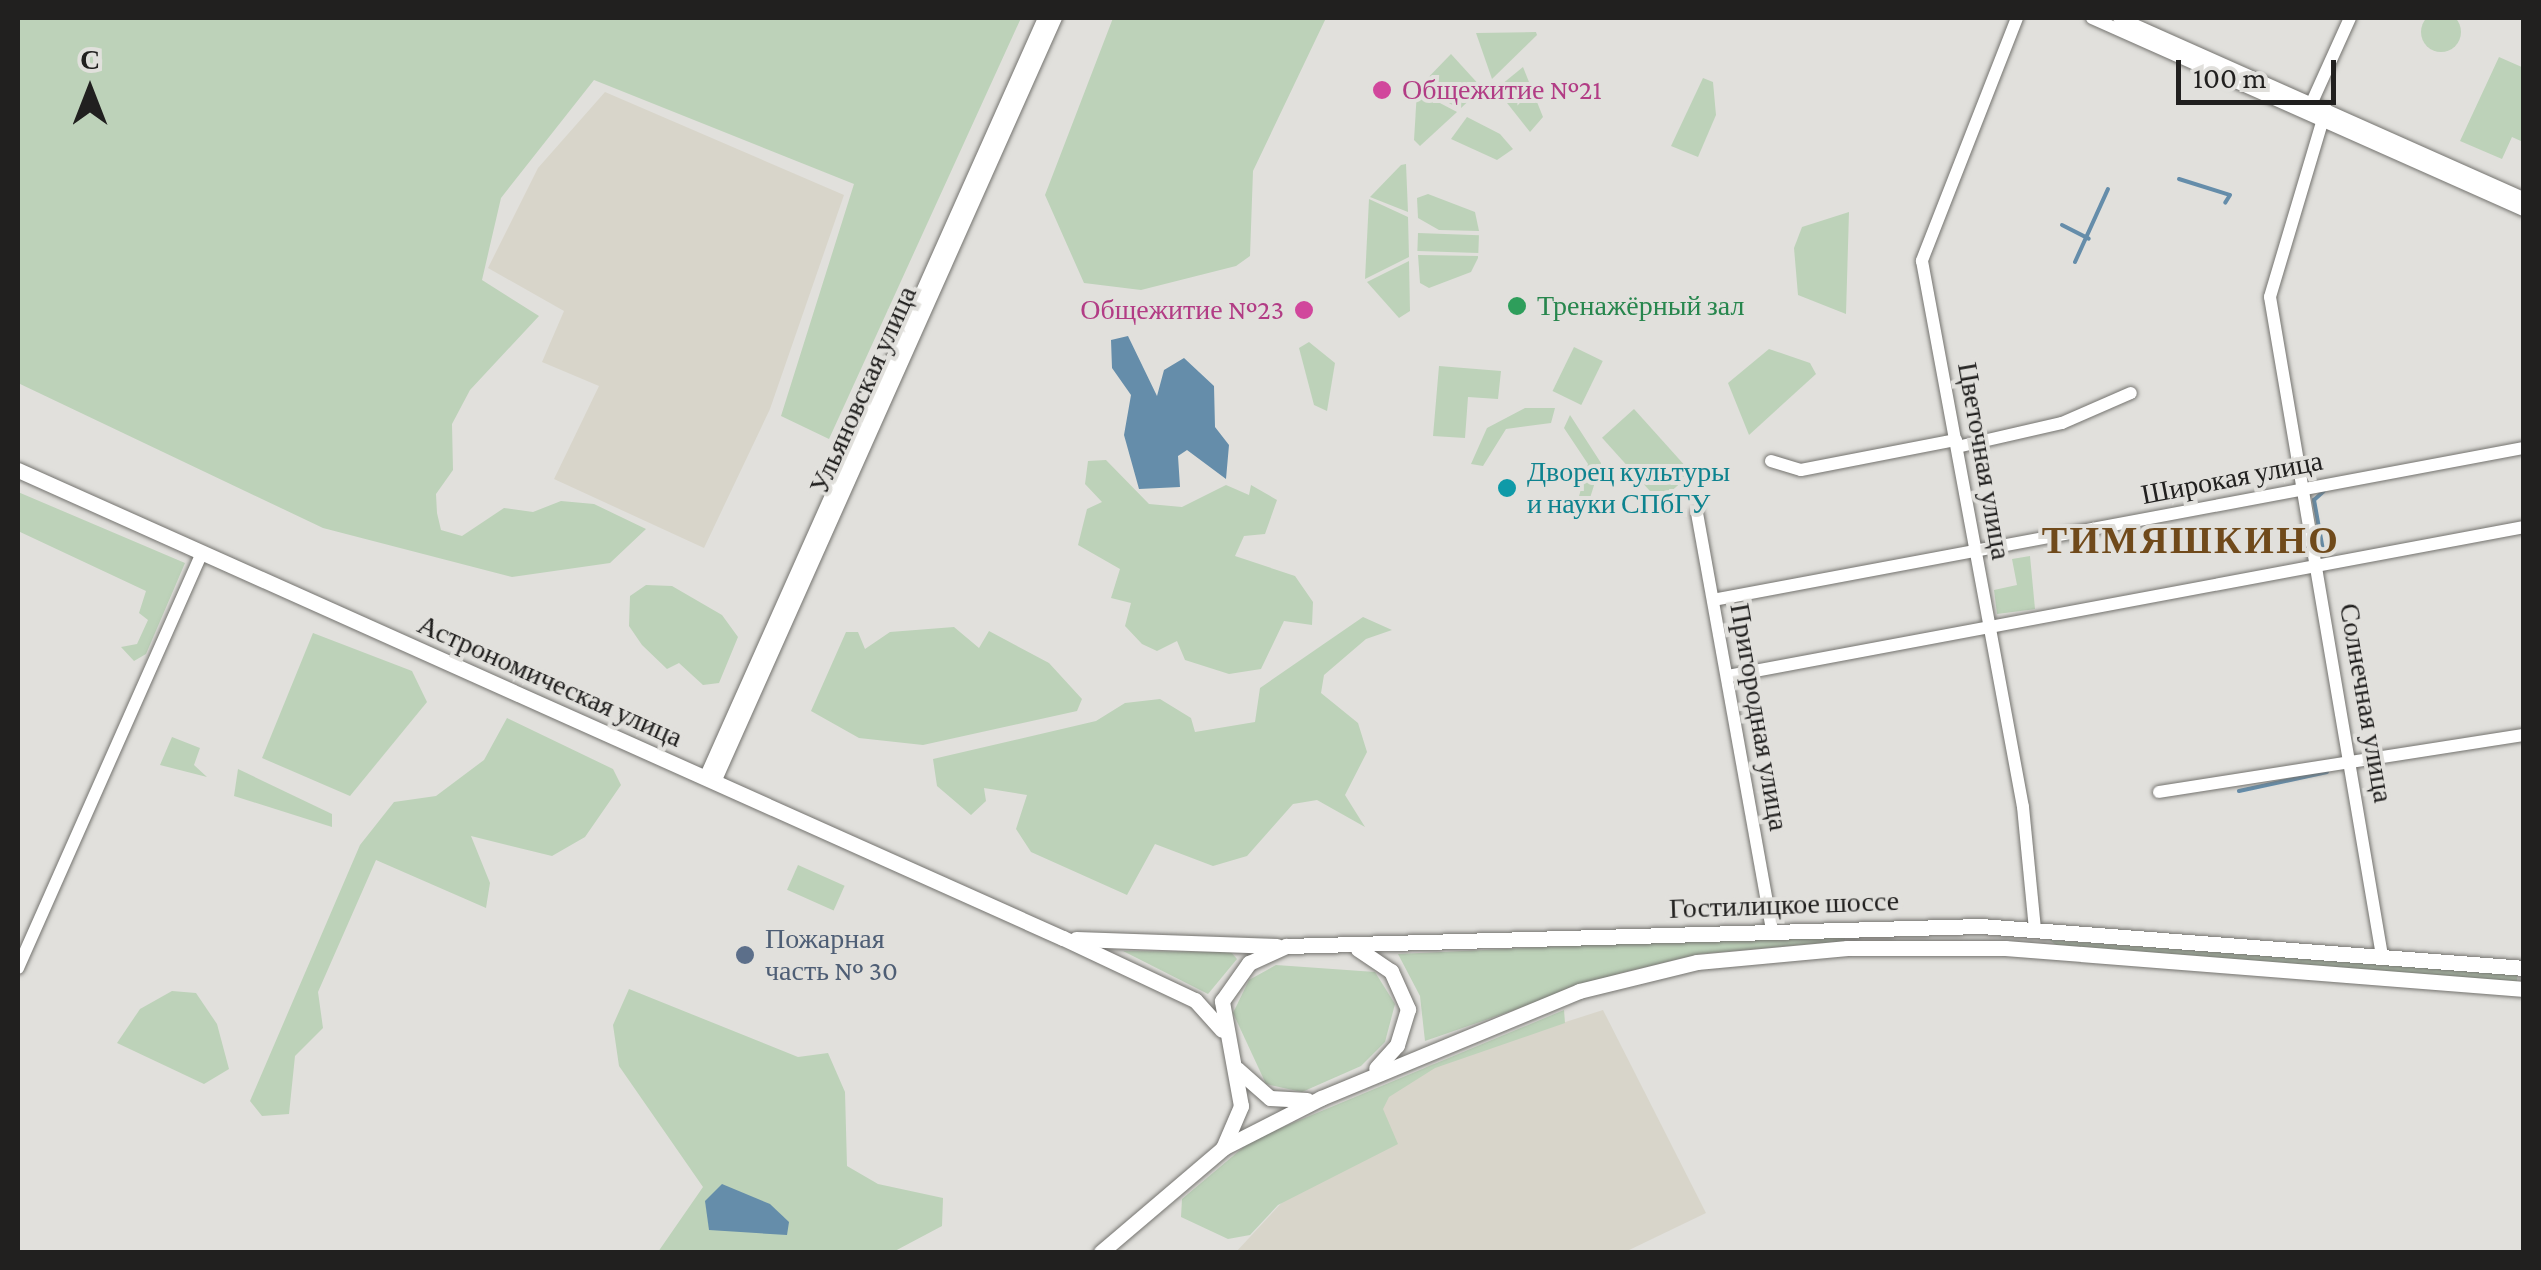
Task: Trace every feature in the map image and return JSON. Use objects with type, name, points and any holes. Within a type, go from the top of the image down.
[{"type":"main road","name":"Астрономическая улица","points":[[18,470],[1063,938],[1194,1000],[1225,1034]]},
{"type":"main road","name":"Гостилицкое шоссе","points":[[1223,1148],[1241,1106],[1222,1001],[1236,974],[1286,946],[1354,947],[1772,928],[2035,928],[2524,968]]},
{"type":"main road","points":[[2033,949],[2035,928]]},
{"type":"main road","name":"Астрономическая улица","points":[[1063,938],[1286,946]]},
{"type":"main road","name":"Гостилицкое шоссе","points":[[1101,1252],[1223,1148],[1321,1098],[1580,991],[1697,962],[1904,946],[2033,949],[2524,989]]},
{"type":"main road","points":[[1354,947],[1391,972],[1408,1009],[1397,1045],[1368,1076]]},
{"type":"main road","points":[[1236,1068],[1270,1098],[1321,1098]]},
{"type":"street","name":"Ульяновская улица","points":[[710,780],[1044,18]]},
{"type":"street","name":"Ульяновская улица","points":[[710,780],[1056,18]]},
{"type":"street","name":"Цветочная улица","points":[[2017,18],[1924,242],[2035,928]]},
{"type":"street","points":[[2092,18],[2310,108]]},
{"type":"street","points":[[2119,18],[2524,210]]},
{"type":"street","points":[[2310,108],[2350,18]]},
{"type":"street","points":[[2324,115],[2524,198]]},
{"type":"street","name":"Солнечная улица","points":[[2324,115],[2270,297],[2382,956]]},
{"type":"street","points":[[1771,461],[1800,470],[2062,423],[2131,393]]},
{"type":"street","name":"Широкая улица","points":[[1714,600],[2524,448]]},
{"type":"street","name":"Пригородная улица","points":[[1698,513],[1772,928]]},
{"type":"street","points":[[1728,676],[2524,526]]},
{"type":"street","points":[[18,968],[202,553]]},
{"type":"street","points":[[2159,792],[2524,735]]},
{"type":"shaded area","points":[[605,92],[844,195],[770,409],[704,548],[554,479],[599,386],[542,362],[564,311],[488,268],[538,168]]},
{"type":"shaded area","points":[[1603,1010],[1706,1213],[1625,1252],[1236,1252],[1377,1100],[1428,1066]]},
{"type":"green space","points":[[2441,12],[2455,18],[2461,32],[2455,46],[2441,52],[2427,46],[2421,32],[2427,18]]},
{"type":"green space","points":[[18,18],[1021,18],[829,439],[781,416],[854,184],[594,80],[501,198],[482,280],[539,316],[470,390],[452,424],[453,470],[436,494],[437,513],[441,530],[462,536],[504,508],[533,512],[561,501],[594,504],[646,529],[610,563],[512,577],[323,528],[18,383]]},
{"type":"green space","points":[[1113,18],[1326,18],[1253,171],[1250,256],[1236,266],[1141,290],[1084,283],[1045,195]]},
{"type":"green space","points":[[1476,33],[1537,35],[1492,79]]},
{"type":"green space","points":[[1451,54],[1482,88],[1460,109],[1419,87]]},
{"type":"green space","points":[[2499,57],[2524,68],[2523,142],[2512,137],[2502,159],[2460,141]]},
{"type":"green space","points":[[1523,67],[1543,117],[1530,132],[1496,89]]},
{"type":"green space","points":[[1703,78],[1713,82],[1716,115],[1698,157],[1671,146]]},
{"type":"green space","points":[[1417,91],[1457,112],[1420,146],[1414,140]]},
{"type":"green space","points":[[1467,117],[1500,134],[1513,149],[1497,160],[1451,139]]},
{"type":"green space","points":[[1406,164],[1408,212],[1370,197],[1401,165]]},
{"type":"green space","points":[[1428,194],[1475,212],[1479,231],[1439,230],[1418,218],[1417,198]]},
{"type":"green space","points":[[1369,199],[1408,217],[1409,257],[1365,279]]},
{"type":"green space","points":[[1849,212],[1846,314],[1798,295],[1794,248],[1802,227]]},
{"type":"green space","points":[[1418,233],[1479,235],[1478,253],[1417,251]]},
{"type":"green space","points":[[1418,255],[1478,258],[1471,272],[1429,288],[1420,283]]},
{"type":"green space","points":[[1409,261],[1410,311],[1399,318],[1367,282]]},
{"type":"green space","points":[[1309,342],[1335,363],[1327,411],[1314,405],[1299,348]]},
{"type":"green space","points":[[1574,347],[1603,361],[1581,405],[1553,391]]},
{"type":"green space","points":[[1769,349],[1810,363],[1816,374],[1749,435],[1728,383]]},
{"type":"green space","points":[[1439,366],[1501,371],[1498,399],[1468,397],[1465,438],[1433,436]]},
{"type":"green space","points":[[1525,408],[1555,408],[1551,423],[1506,429],[1483,466],[1471,464],[1487,428]]},
{"type":"green space","points":[[1634,409],[1692,473],[1660,502],[1602,438]]},
{"type":"green space","points":[[1570,415],[1601,463],[1585,514],[1576,507],[1588,464],[1564,428]]},
{"type":"green space","points":[[1106,460],[1149,504],[1182,507],[1226,485],[1249,495],[1251,485],[1277,500],[1265,534],[1244,536],[1235,556],[1295,576],[1313,602],[1312,625],[1284,621],[1261,669],[1229,674],[1185,660],[1177,641],[1157,651],[1142,644],[1125,626],[1131,603],[1111,598],[1120,569],[1078,545],[1087,509],[1102,502],[1085,484],[1088,461]]},
{"type":"green space","points":[[18,492],[185,563],[146,654],[134,661],[121,647],[137,644],[148,620],[139,613],[146,591],[18,531]]},
{"type":"green space","points":[[2030,556],[2035,609],[1997,614],[1994,590],[2017,585],[2012,559]]},
{"type":"green space","points":[[646,585],[672,586],[722,615],[738,637],[719,683],[703,685],[679,663],[667,669],[642,645],[629,626],[630,596]]},
{"type":"green space","points":[[1363,617],[1392,630],[1366,639],[1324,675],[1321,693],[1358,723],[1367,752],[1345,795],[1365,827],[1317,800],[1293,804],[1247,856],[1213,866],[1155,844],[1127,895],[1031,852],[1016,829],[1027,795],[984,788],[986,801],[971,815],[937,786],[933,759],[1096,721],[1125,703],[1160,699],[1191,718],[1195,732],[1255,722],[1260,688]]},
{"type":"green space","points":[[954,627],[979,648],[989,631],[1049,663],[1082,699],[1077,711],[923,745],[859,738],[811,711],[846,632],[858,632],[865,649],[890,632]]},
{"type":"green space","points":[[313,633],[412,671],[427,702],[350,796],[262,758]]},
{"type":"green space","points":[[507,718],[613,769],[621,785],[585,837],[552,856],[471,836],[490,883],[486,908],[376,860],[318,992],[323,1028],[295,1056],[289,1114],[262,1116],[250,1101],[360,845],[394,802],[436,796],[484,760]]},
{"type":"green space","points":[[172,737],[200,748],[194,765],[207,777],[160,765]]},
{"type":"green space","points":[[238,769],[332,814],[332,827],[234,796]]},
{"type":"green space","points":[[798,865],[845,886],[834,910],[787,890]]},
{"type":"green space","points":[[1845,933],[1845,941],[1699,954],[1621,973],[1425,1041],[1420,996],[1398,954]]},
{"type":"green space","points":[[2050,940],[2517,974],[2517,982],[2056,945]]},
{"type":"green space","points":[[1123,951],[1231,952],[1237,959],[1208,994]]},
{"type":"green space","points":[[1276,965],[1375,972],[1395,1004],[1385,1042],[1361,1066],[1302,1092],[1266,1084],[1233,1013],[1249,980]]},
{"type":"green space","points":[[629,989],[798,1057],[828,1053],[845,1092],[847,1166],[878,1184],[943,1198],[942,1226],[893,1252],[658,1252],[703,1187],[619,1066],[613,1025]]},
{"type":"green space","points":[[172,991],[196,993],[217,1024],[229,1069],[204,1084],[117,1043],[140,1009]]},
{"type":"green space","points":[[1564,1010],[1565,1023],[1435,1068],[1389,1097],[1383,1109],[1398,1144],[1278,1205],[1250,1235],[1228,1239],[1181,1217],[1182,1199],[1252,1140]]},
{"type":"water","points":[[1128,336],[1157,396],[1164,370],[1184,358],[1214,386],[1215,427],[1229,445],[1226,479],[1187,450],[1178,456],[1180,487],[1139,489],[1124,435],[1131,395],[1112,368],[1111,340]]},
{"type":"water","points":[[722,1184],[770,1204],[789,1222],[787,1235],[709,1230],[705,1201]]},
{"type":"waterway","points":[[2179,179],[2230,195],[2225,203]]},
{"type":"waterway","points":[[2075,262],[2108,189]]},
{"type":"waterway","points":[[2062,225],[2089,239]]},
{"type":"waterway","points":[[2323,550],[2314,500],[2324,491]]},
{"type":"waterway","points":[[2239,791],[2327,772]]},
{"type":"place","name":"Общежитие №21","points":[[1382,90]]},
{"type":"place","name":"Тренажёрный зал","points":[[1517,306]]},
{"type":"place","name":"Общежитие №23","points":[[1304,310]]},
{"type":"place","name":"Дворец культуры и науки СПбГУ","points":[[1507,488]]},
{"type":"place","name":"Пожарная часть № 30","points":[[745,955]]},
{"type":"district","name":"ТИМЯШКИНО","points":[[2191,541]]}]
